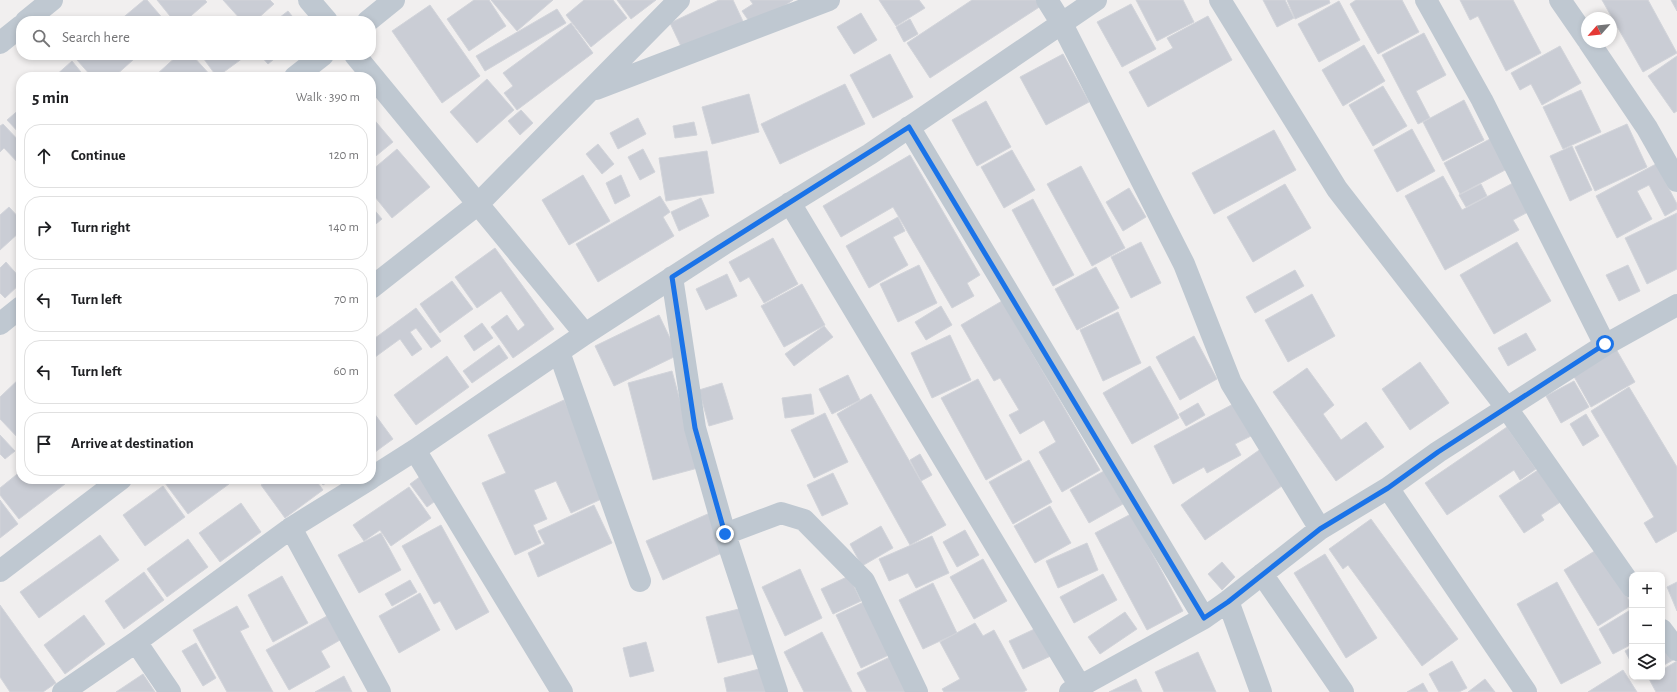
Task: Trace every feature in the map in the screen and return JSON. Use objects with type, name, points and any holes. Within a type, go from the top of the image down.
[{"type":"street","points":[[32,16],[52,0]]},
{"type":"street","points":[[309,0],[323,16]]},
{"type":"street","points":[[374,16],[394,0]]},
{"type":"street","points":[[376,284],[478,204],[679,0]]},
{"type":"street","points":[[589,92],[829,0]]},
{"type":"street","points":[[1047,0],[1062,24],[1184,264],[1232,383],[1320,529]]},
{"type":"street","points":[[376,475],[672,277],[909,127],[1096,0]]},
{"type":"street","points":[[1220,0],[1337,189],[1506,407],[1629,583]]},
{"type":"street","points":[[1426,0],[1482,100],[1605,344]]},
{"type":"street","points":[[1560,0],[1581,30]]},
{"type":"street","points":[[0,43],[16,30]]},
{"type":"street","points":[[1593,48],[1647,128],[1677,181]]},
{"type":"street","points":[[301,72],[317,60]]},
{"type":"street","points":[[359,60],[369,72]]},
{"type":"street","points":[[376,80],[585,334]]},
{"type":"street","points":[[909,127],[1204,618]]},
{"type":"street","points":[[790,203],[1075,689],[1204,618],[1228,602],[1320,529],[1388,488],[1438,452],[1605,344],[1677,305]]},
{"type":"street","points":[[672,277],[695,428],[725,534],[777,692]]},
{"type":"street","points":[[0,324],[16,311]]},
{"type":"street","points":[[559,352],[640,581]]},
{"type":"street","points":[[415,450],[562,692]]},
{"type":"street","points":[[0,571],[114,484]]},
{"type":"street","points":[[63,692],[136,642],[291,528],[362,484]]},
{"type":"street","points":[[1388,488],[1526,692]]},
{"type":"street","points":[[725,534],[781,513],[804,520],[864,581],[916,692]]},
{"type":"street","points":[[291,528],[380,692]]},
{"type":"street","points":[[1262,574],[1343,692]]},
{"type":"street","points":[[1228,602],[1261,692]]},
{"type":"street","points":[[136,642],[170,692]]},
{"type":"building","points":[[144,0],[147,0],[161,16],[125,16]]},
{"type":"building","points":[[157,0],[205,0],[207,2],[191,16],[170,16]]},
{"type":"building","points":[[223,0],[270,0],[274,4],[261,16],[237,16]]},
{"type":"building","points":[[474,0],[489,0],[506,26],[469,51],[447,19]]},
{"type":"building","points":[[491,0],[553,0],[517,31]]},
{"type":"building","points":[[584,0],[613,0],[627,18],[591,47],[566,15]]},
{"type":"building","points":[[617,0],[656,0],[631,19]]},
{"type":"building","points":[[719,0],[733,0],[748,32],[688,61],[670,23]]},
{"type":"building","points":[[750,0],[793,0],[753,27],[742,11],[753,4]]},
{"type":"building","points":[[879,0],[919,0],[925,8],[896,26]]},
{"type":"building","points":[[972,0],[1042,0],[1044,4],[930,78],[907,43]]},
{"type":"building","points":[[1136,0],[1183,0],[1194,22],[1157,41]]},
{"type":"building","points":[[1263,0],[1285,0],[1294,18],[1277,27]]},
{"type":"building","points":[[1287,0],[1329,0],[1330,3],[1295,19]]},
{"type":"building","points":[[1356,0],[1402,0],[1419,32],[1378,54],[1350,4]]},
{"type":"building","points":[[1460,0],[1513,0],[1541,53],[1506,71],[1478,16],[1470,20]]},
{"type":"building","points":[[1602,0],[1648,0],[1677,53],[1643,72],[1617,26],[1617,12],[1609,12]]},
{"type":"building","points":[[1671,0],[1677,0],[1677,11]]},
{"type":"building","points":[[1339,1],[1360,40],[1319,62],[1298,24]]},
{"type":"building","points":[[1131,4],[1156,49],[1122,67],[1097,22]]},
{"type":"building","points":[[430,5],[480,76],[442,103],[392,31]]},
{"type":"building","points":[[557,9],[566,23],[485,71],[476,56]]},
{"type":"building","points":[[288,11],[292,16],[282,16]]},
{"type":"building","points":[[861,13],[877,40],[854,54],[837,27]]},
{"type":"building","points":[[1208,16],[1232,60],[1148,107],[1129,72],[1173,48],[1167,38]]},
{"type":"building","points":[[910,19],[918,34],[904,42],[896,27]]},
{"type":"building","points":[[571,23],[593,53],[517,110],[504,93],[513,86],[503,73]]},
{"type":"building","points":[[1424,33],[1446,75],[1416,91],[1430,118],[1418,124],[1382,55]]},
{"type":"building","points":[[1364,45],[1385,81],[1343,106],[1322,70]]},
{"type":"building","points":[[1560,46],[1581,83],[1542,105],[1531,84],[1520,90],[1511,73]]},
{"type":"building","points":[[890,54],[913,97],[873,118],[850,75]]},
{"type":"building","points":[[1063,54],[1089,102],[1046,125],[1020,77]]},
{"type":"building","points":[[1677,56],[1677,111],[1674,113],[1648,76]]},
{"type":"building","points":[[77,60],[133,60],[120,72],[88,72]]},
{"type":"building","points":[[172,60],[197,60],[207,72],[159,72]]},
{"type":"building","points":[[205,60],[240,60],[224,72],[213,72]]},
{"type":"building","points":[[264,60],[273,60],[268,64]]},
{"type":"building","points":[[72,61],[81,72],[60,72]]},
{"type":"building","points":[[487,79],[514,110],[477,143],[450,112]]},
{"type":"building","points":[[845,84],[865,124],[780,164],[761,124]]},
{"type":"building","points":[[1383,86],[1407,126],[1373,146],[1349,105]]},
{"type":"building","points":[[1581,90],[1601,132],[1563,149],[1543,107]]},
{"type":"building","points":[[749,94],[759,132],[712,144],[702,107]]},
{"type":"building","points":[[1464,100],[1484,140],[1443,161],[1423,122]]},
{"type":"building","points":[[986,101],[1011,147],[977,166],[952,120]]},
{"type":"building","points":[[521,110],[533,123],[520,135],[508,121]]},
{"type":"building","points":[[16,112],[16,130],[7,120]]},
{"type":"building","points":[[638,118],[646,134],[618,149],[610,133]]},
{"type":"building","points":[[376,122],[393,142],[376,156]]},
{"type":"building","points":[[694,122],[697,135],[675,138],[673,126]]},
{"type":"building","points":[[3,124],[16,138],[16,161],[4,148],[0,152],[0,126]]},
{"type":"building","points":[[1627,124],[1647,167],[1595,191],[1575,147]]},
{"type":"building","points":[[1412,129],[1435,171],[1397,192],[1374,150]]},
{"type":"building","points":[[1274,130],[1296,170],[1214,214],[1192,173]]},
{"type":"building","points":[[1492,138],[1507,169],[1460,194],[1444,163]]},
{"type":"building","points":[[598,144],[614,164],[602,174],[586,154]]},
{"type":"building","points":[[1572,146],[1592,190],[1570,201],[1550,156]]},
{"type":"building","points":[[397,149],[430,187],[392,218],[376,198],[376,167]]},
{"type":"building","points":[[643,149],[655,172],[640,180],[628,157]]},
{"type":"building","points":[[1012,150],[1035,190],[1004,208],[981,167]]},
{"type":"building","points":[[707,151],[714,193],[666,201],[659,158]]},
{"type":"building","points":[[910,155],[980,275],[967,283],[974,296],[952,308],[893,207],[841,237],[823,206]]},
{"type":"building","points":[[1656,164],[1677,204],[1677,209],[1665,216],[1649,185],[1637,191],[1652,219],[1617,238],[1596,196]]},
{"type":"building","points":[[1081,166],[1125,248],[1092,266],[1047,184]]},
{"type":"building","points":[[583,175],[610,221],[569,245],[542,200]]},
{"type":"building","points":[[621,175],[630,196],[615,204],[606,183]]},
{"type":"building","points":[[1443,176],[1462,210],[1515,182],[1530,211],[1513,220],[1519,230],[1445,270],[1405,196]]},
{"type":"building","points":[[1285,184],[1311,228],[1253,262],[1227,217]]},
{"type":"building","points":[[1481,184],[1487,196],[1466,207],[1459,195]]},
{"type":"building","points":[[1129,188],[1146,217],[1123,231],[1106,202]]},
{"type":"building","points":[[660,196],[670,212],[663,217],[674,236],[598,282],[576,244]]},
{"type":"building","points":[[701,198],[709,216],[679,231],[671,212]]},
{"type":"building","points":[[1033,199],[1074,275],[1053,286],[1012,210]]},
{"type":"building","points":[[9,207],[16,215],[16,236],[0,250],[0,215]]},
{"type":"building","points":[[376,212],[382,219],[376,224]]},
{"type":"building","points":[[1677,213],[1677,269],[1647,284],[1625,238]]},
{"type":"building","points":[[898,217],[905,231],[893,237],[908,265],[869,288],[846,246]]},
{"type":"building","points":[[773,238],[798,284],[764,303],[749,277],[740,282],[729,262]]},
{"type":"building","points":[[1141,242],[1161,283],[1131,298],[1111,257]]},
{"type":"building","points":[[1517,242],[1551,301],[1494,334],[1460,275]]},
{"type":"building","points":[[495,248],[554,329],[513,358],[491,327],[507,315],[518,331],[525,325],[501,291],[477,308],[455,277]]},
{"type":"building","points":[[6,262],[16,273],[16,288],[5,298],[0,293],[0,268]]},
{"type":"building","points":[[919,265],[937,303],[898,322],[880,284]]},
{"type":"building","points":[[1628,265],[1640,291],[1619,301],[1606,275]]},
{"type":"building","points":[[1096,267],[1119,308],[1077,330],[1055,289]]},
{"type":"building","points":[[1295,270],[1304,286],[1255,313],[1246,297]]},
{"type":"building","points":[[727,274],[737,296],[706,310],[696,289]]},
{"type":"building","points":[[452,281],[473,309],[440,333],[420,304]]},
{"type":"building","points":[[802,284],[825,325],[784,347],[761,306]]},
{"type":"building","points":[[1312,294],[1335,336],[1288,362],[1265,320]]},
{"type":"building","points":[[1002,301],[1100,470],[1062,492],[1039,452],[1056,442],[1044,420],[1020,434],[1009,415],[1019,410],[1000,378],[994,381],[961,325]]},
{"type":"building","points":[[941,306],[952,325],[926,340],[915,322]]},
{"type":"building","points":[[416,308],[441,341],[431,348],[416,328],[410,332],[422,349],[412,356],[400,339],[376,356],[376,337]]},
{"type":"building","points":[[1118,312],[1141,363],[1103,381],[1080,330]]},
{"type":"building","points":[[659,315],[678,355],[614,386],[595,346]]},
{"type":"building","points":[[482,323],[493,338],[474,351],[464,336]]},
{"type":"building","points":[[824,326],[833,337],[794,366],[785,354]]},
{"type":"building","points":[[1526,333],[1536,350],[1508,366],[1498,348]]},
{"type":"building","points":[[950,335],[971,380],[932,398],[911,353]]},
{"type":"building","points":[[1194,336],[1217,379],[1180,400],[1156,357]]},
{"type":"building","points":[[499,345],[508,358],[472,383],[463,371]]},
{"type":"building","points":[[1616,349],[1635,382],[1591,407],[1572,373]]},
{"type":"building","points":[[447,356],[469,387],[416,425],[394,395]]},
{"type":"building","points":[[1420,362],[1449,403],[1410,430],[1382,389]]},
{"type":"building","points":[[1150,366],[1179,418],[1132,444],[1103,393]]},
{"type":"building","points":[[1307,368],[1334,405],[1323,414],[1341,440],[1366,422],[1384,447],[1336,481],[1273,392]]},
{"type":"building","points":[[672,371],[698,468],[653,480],[628,383]]},
{"type":"building","points":[[848,375],[860,400],[832,414],[819,389]]},
{"type":"building","points":[[978,379],[1022,460],[986,480],[941,398]]},
{"type":"building","points":[[1574,381],[1589,407],[1561,423],[1546,396]]},
{"type":"building","points":[[16,382],[16,436],[0,419],[0,397]]},
{"type":"building","points":[[722,383],[733,419],[709,426],[699,390]]},
{"type":"building","points":[[1629,387],[1677,467],[1677,531],[1656,543],[1644,523],[1654,517],[1591,411]]},
{"type":"building","points":[[811,394],[814,414],[785,418],[782,398]]},
{"type":"building","points":[[871,394],[946,525],[910,545],[837,414]]},
{"type":"building","points":[[564,400],[608,496],[571,513],[556,481],[534,490],[547,519],[533,525],[541,543],[515,555],[482,483],[506,473],[488,435]]},
{"type":"building","points":[[1237,402],[1255,434],[1235,444],[1241,455],[1207,473],[1204,467],[1173,484],[1154,446]]},
{"type":"building","points":[[1198,403],[1205,415],[1186,426],[1179,414]]},
{"type":"building","points":[[825,413],[848,462],[814,478],[791,430]]},
{"type":"building","points":[[1586,414],[1599,436],[1583,446],[1570,424]]},
{"type":"building","points":[[376,416],[393,439],[376,451]]},
{"type":"building","points":[[1507,427],[1536,469],[1520,480],[1514,470],[1447,515],[1425,483]]},
{"type":"building","points":[[0,435],[15,451],[5,459],[0,454]]},
{"type":"building","points":[[1265,446],[1289,481],[1205,540],[1181,505]]},
{"type":"building","points":[[920,454],[932,475],[921,481],[910,460]]},
{"type":"building","points":[[1029,460],[1052,502],[1013,524],[989,482]]},
{"type":"building","points":[[1541,468],[1562,501],[1541,515],[1544,520],[1524,533],[1499,496]]},
{"type":"building","points":[[1104,471],[1123,504],[1089,523],[1070,490]]},
{"type":"building","points":[[833,473],[848,504],[822,516],[807,485]]},
{"type":"building","points":[[16,475],[16,484],[65,484],[19,519],[0,495],[0,488]]},
{"type":"building","points":[[421,476],[438,499],[427,507],[410,484]]},
{"type":"building","points":[[166,484],[229,484],[188,514]]},
{"type":"building","points":[[319,484],[323,490],[285,518],[261,485]]},
{"type":"building","points":[[163,486],[185,517],[145,546],[123,515]]},
{"type":"building","points":[[409,487],[431,518],[391,546],[380,530],[364,541],[353,525]]},
{"type":"building","points":[[0,500],[18,524],[0,538]]},
{"type":"building","points":[[241,503],[261,532],[220,562],[199,533]]},
{"type":"building","points":[[594,505],[612,543],[538,577],[528,553],[545,544],[538,531]]},
{"type":"building","points":[[1050,506],[1071,543],[1035,563],[1014,526]]},
{"type":"building","points":[[710,513],[726,551],[663,580],[646,541]]},
{"type":"building","points":[[1131,514],[1183,611],[1147,630],[1095,533]]},
{"type":"building","points":[[1371,519],[1458,639],[1422,666],[1348,565],[1343,569],[1329,549]]},
{"type":"building","points":[[441,525],[489,612],[456,630],[440,601],[434,604],[402,546]]},
{"type":"building","points":[[881,526],[893,548],[862,566],[850,544]]},
{"type":"building","points":[[965,530],[979,555],[957,567],[943,542]]},
{"type":"building","points":[[381,533],[401,570],[359,593],[338,555]]},
{"type":"building","points":[[100,535],[119,560],[39,618],[20,592]]},
{"type":"building","points":[[932,536],[949,573],[916,588],[908,573],[889,581],[879,559]]},
{"type":"building","points":[[188,539],[208,567],[167,597],[147,569]]},
{"type":"building","points":[[1087,543],[1098,570],[1058,588],[1046,561]]},
{"type":"building","points":[[1598,549],[1629,600],[1629,607],[1598,626],[1564,570]]},
{"type":"building","points":[[1325,554],[1377,638],[1346,658],[1294,573]]},
{"type":"building","points":[[983,559],[1007,601],[974,619],[950,577]]},
{"type":"building","points":[[1222,562],[1235,577],[1222,590],[1208,574]]},
{"type":"building","points":[[800,569],[822,618],[785,636],[762,587]]},
{"type":"building","points":[[144,572],[164,600],[124,629],[105,601]]},
{"type":"building","points":[[1103,574],[1117,600],[1074,623],[1060,597]]},
{"type":"building","points":[[282,576],[308,623],[273,642],[248,595]]},
{"type":"building","points":[[849,576],[861,601],[833,614],[821,589]]},
{"type":"building","points":[[410,580],[417,592],[392,606],[385,594]]},
{"type":"building","points":[[1557,582],[1601,663],[1561,684],[1517,604]]},
{"type":"building","points":[[1677,582],[1677,611],[1667,587]]},
{"type":"building","points":[[933,583],[957,633],[923,649],[899,600]]},
{"type":"building","points":[[420,593],[440,630],[399,653],[379,616]]},
{"type":"building","points":[[866,601],[891,654],[861,668],[836,615]]},
{"type":"building","points":[[0,605],[56,683],[43,692],[10,692],[0,677]]},
{"type":"building","points":[[237,606],[249,627],[240,631],[273,692],[227,692],[193,630]]},
{"type":"building","points":[[747,607],[758,653],[718,663],[706,617]]},
{"type":"building","points":[[1629,611],[1629,646],[1613,654],[1599,629]]},
{"type":"building","points":[[1125,612],[1137,629],[1100,654],[1088,637]]},
{"type":"building","points":[[84,615],[105,644],[65,674],[44,645]]},
{"type":"building","points":[[327,616],[340,640],[321,651],[330,667],[289,690],[266,650]]},
{"type":"building","points":[[975,623],[983,636],[994,630],[1027,690],[1023,692],[944,692],[942,689],[960,679],[940,642]]},
{"type":"building","points":[[1043,625],[1057,653],[1023,669],[1009,641]]},
{"type":"building","points":[[822,632],[852,692],[804,692],[784,652]]},
{"type":"building","points":[[1665,640],[1675,659],[1665,664]]},
{"type":"building","points":[[646,642],[654,671],[630,677],[623,648]]},
{"type":"building","points":[[196,643],[216,678],[203,686],[182,651]]},
{"type":"building","points":[[1629,649],[1629,658],[1625,651]]},
{"type":"building","points":[[1198,652],[1216,692],[1164,692],[1155,672]]},
{"type":"building","points":[[892,656],[910,692],[867,692],[857,673]]},
{"type":"building","points":[[1452,661],[1467,688],[1459,692],[1439,692],[1429,674]]},
{"type":"building","points":[[1677,661],[1677,692],[1656,692],[1650,680],[1665,680],[1665,668]]},
{"type":"building","points":[[763,668],[770,692],[727,692],[724,678]]},
{"type":"building","points":[[1623,670],[1637,692],[1588,692]]},
{"type":"building","points":[[143,674],[155,692],[116,692]]},
{"type":"building","points":[[344,676],[352,692],[315,692]]},
{"type":"building","points":[[1136,679],[1142,692],[1109,692]]},
{"type":"building","points":[[1485,679],[1495,692],[1468,692]]},
{"type":"building","points":[[1423,683],[1428,692],[1407,692]]},
{"type":"route","points":[[725,534],[695,428],[672,277],[870,154],[909,127],[1204,618],[1228,602],[1320,529],[1388,488],[1438,452],[1605,344]]}]
